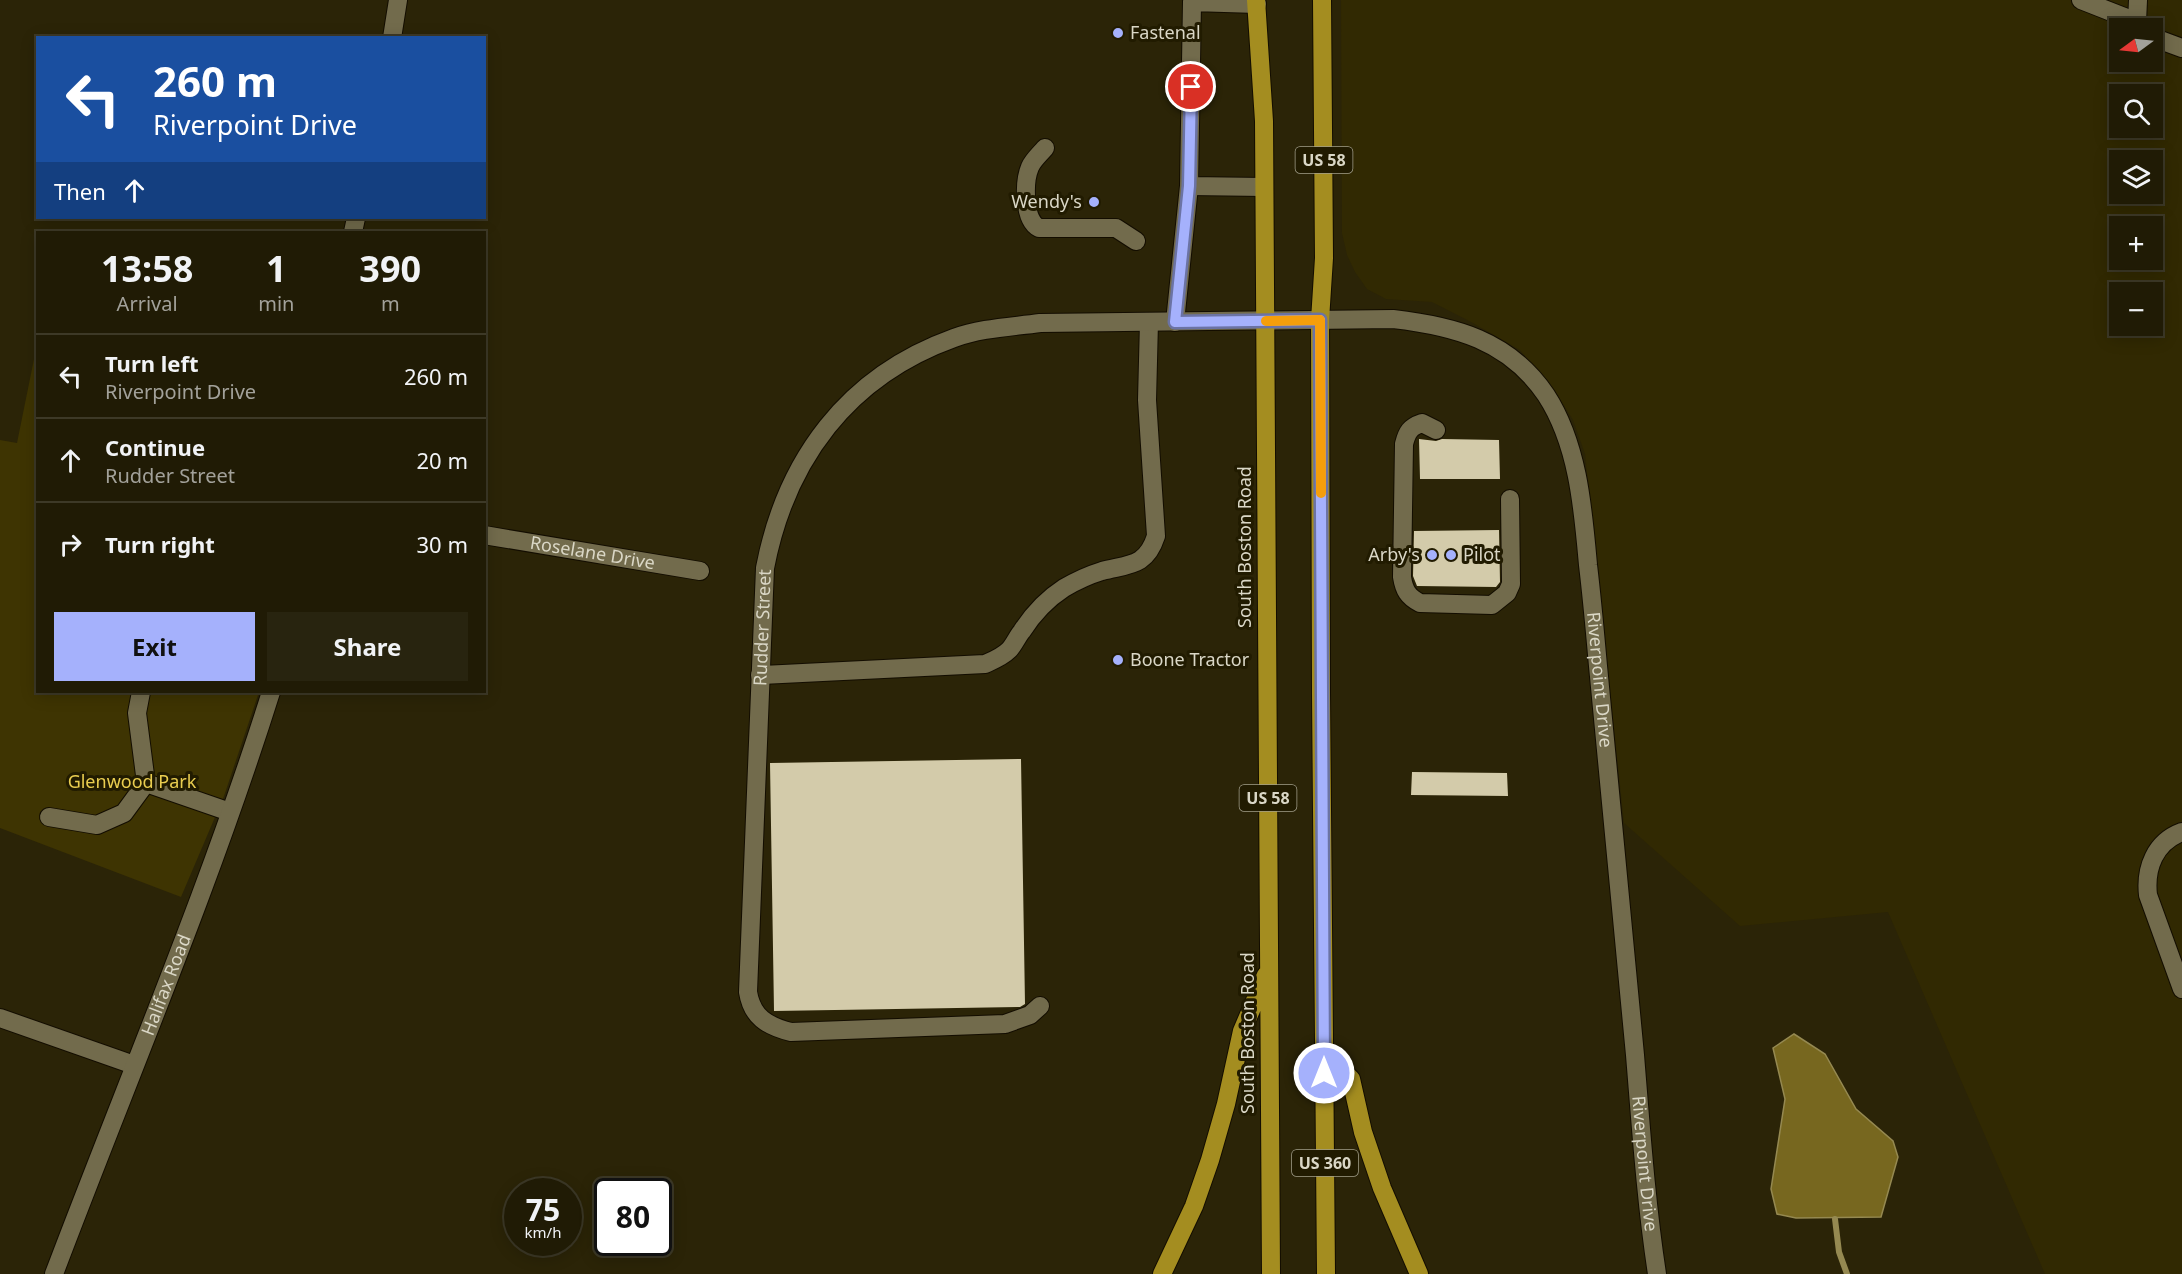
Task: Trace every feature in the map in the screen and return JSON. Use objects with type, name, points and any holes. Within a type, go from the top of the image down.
[{"type":"highway","name":"US 58","points":[[1322,0],[1324,258],[1320,320],[1324,1052]]},
{"type":"highway","name":"South Boston Road","points":[[1257,2],[1264,187],[1271,1274]]},
{"type":"highway","points":[[1162,1274],[1194,1206],[1226,1104],[1242,1031],[1269,968]]},
{"type":"highway","name":"US 360","points":[[1324,1052],[1326,1274]]},
{"type":"highway","points":[[1324,1052],[1351,1079],[1363,1132],[1382,1188],[1419,1274]]},
{"type":"street","points":[[392,36],[399,0]]},
{"type":"street","points":[[2082,0],[2124,18]]},
{"type":"street","points":[[2138,0],[2139,18]]},
{"type":"street","points":[[1175,322],[1189,186],[1192,2],[1257,2]]},
{"type":"street","points":[[2163,41],[2182,48]]},
{"type":"street","points":[[1045,148],[1031,165],[1027,179],[1028,213],[1035,226],[1039,228],[1116,228],[1136,241]]},
{"type":"street","points":[[1189,186],[1264,187]]},
{"type":"street","name":"Riverpoint Drive","points":[[1265,321],[1393,319],[1427,323],[1462,332],[1491,345],[1529,374],[1545,394],[1560,421],[1571,453],[1581,498],[1586,539],[1657,1274]]},
{"type":"street","name":"Rudder Street","points":[[1040,1006],[1030,1015],[1005,1024],[791,1032],[763,1022],[750,1003],[748,992],[765,568],[780,508],[810,450],[832,421],[857,395],[891,369],[922,351],[988,329],[1040,323],[1265,321]]},
{"type":"street","points":[[760,675],[985,664],[999,658],[1010,649],[1038,609],[1057,593],[1078,580],[1143,560],[1152,548],[1156,536],[1147,400],[1149,322]]},
{"type":"street","points":[[1436,430],[1422,423],[1413,426],[1407,433],[1404,444],[1402,577],[1404,588],[1410,598],[1420,603],[1492,605],[1507,593],[1511,584],[1510,499]]},
{"type":"street","name":"Roselane Drive","points":[[486,535],[700,571]]},
{"type":"street","points":[[49,817],[97,825],[124,813],[146,783],[137,713],[141,693]]},
{"type":"street","name":"Halifax Road","points":[[54,1274],[230,812],[271,693]]},
{"type":"street","points":[[146,783],[230,812]]},
{"type":"street","points":[[2182,832],[2173,835],[2156,853],[2146,880],[2148,895],[2182,989]]},
{"type":"street","points":[[0,1018],[134,1065]]},
{"type":"shaded area","points":[[1341,0],[2182,0],[2182,1274],[2045,1274],[1888,912],[1740,926],[1624,823],[1585,454],[1573,420],[1555,391],[1520,350],[1432,302],[1386,299],[1367,289],[1347,255],[1342,233]]},
{"type":"shaded area","points":[[1794,1034],[1825,1054],[1856,1109],[1893,1141],[1898,1157],[1881,1217],[1796,1218],[1777,1214],[1771,1189],[1785,1099],[1773,1048]]},
{"type":"green space","name":"Glenwood Park","points":[[34,359],[36,360],[36,693],[259,693],[224,796],[181,897],[0,828],[0,440],[17,443]]},
{"type":"building","points":[[1419,439],[1499,440],[1500,479],[1420,479]]},
{"type":"building","points":[[1499,530],[1500,582],[1496,587],[1417,586],[1413,576],[1414,531]]},
{"type":"building","points":[[1021,759],[1025,1004],[1020,1007],[774,1011],[770,763]]},
{"type":"building","points":[[1412,772],[1507,773],[1508,796],[1411,795]]},
{"type":"waterway","points":[[1835,1219],[1839,1252],[1847,1274]]},
{"type":"slow traffic","points":[[1266,321],[1320,320],[1321,493]]},
{"type":"place","name":"Fastenal","points":[[1118,33]]},
{"type":"place","name":"Wendy's","points":[[1094,202]]},
{"type":"place","name":"Arby's","points":[[1432,555]]},
{"type":"place","name":"Pilot","points":[[1451,555]]},
{"type":"place","name":"Boone Tractor","points":[[1118,660]]},
{"type":"route","points":[[1191,87],[1189,186],[1175,322],[1320,320],[1324,1073]]}]
